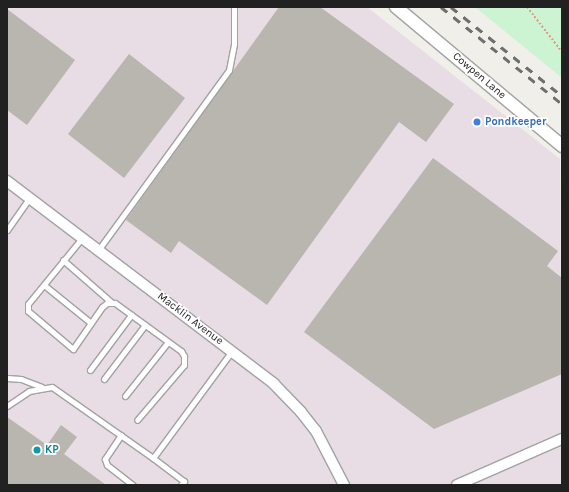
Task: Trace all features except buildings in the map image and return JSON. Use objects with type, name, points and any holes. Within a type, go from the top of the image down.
[{"type":"street","name":"Cowpen Lane","points":[[396,7],[562,146]]},
{"type":"street","name":"Macklin Avenue","points":[[7,181],[82,238],[99,249],[274,384],[301,412],[316,431],[344,485]]},
{"type":"street","points":[[457,485],[562,439]]},
{"type":"lane","points":[[99,249],[229,70],[234,44],[234,7]]},
{"type":"lane","points":[[7,230],[29,198]]},
{"type":"lane","points":[[82,238],[28,304],[31,316],[72,349],[102,307],[111,302]]},
{"type":"lane","points":[[63,260],[111,302],[168,342],[184,356],[184,365],[138,420]]},
{"type":"lane","points":[[44,285],[91,323]]},
{"type":"lane","points":[[90,370],[131,315]]},
{"type":"lane","points":[[104,379],[145,325]]},
{"type":"lane","points":[[125,396],[168,342]]},
{"type":"lane","points":[[153,458],[232,351]]},
{"type":"lane","points":[[7,378],[21,380],[42,387],[52,387],[153,458],[183,483],[190,485]]},
{"type":"lane","points":[[7,406],[29,392],[42,387]]},
{"type":"lane","points":[[121,435],[105,459],[107,465],[134,485]]},
{"type":"path","points":[[527,7],[562,52]]},
{"type":"shaded area","points":[[7,7],[367,7],[560,159],[562,485],[7,485]]},
{"type":"green space","points":[[475,7],[562,7],[562,78]]},
{"type":"railway","points":[[441,7],[562,104]]},
{"type":"railway","points":[[451,7],[562,96]]},
{"type":"place","name":"Pondkeeper","points":[[477,122]]},
{"type":"place","name":"KP","points":[[37,450]]}]
